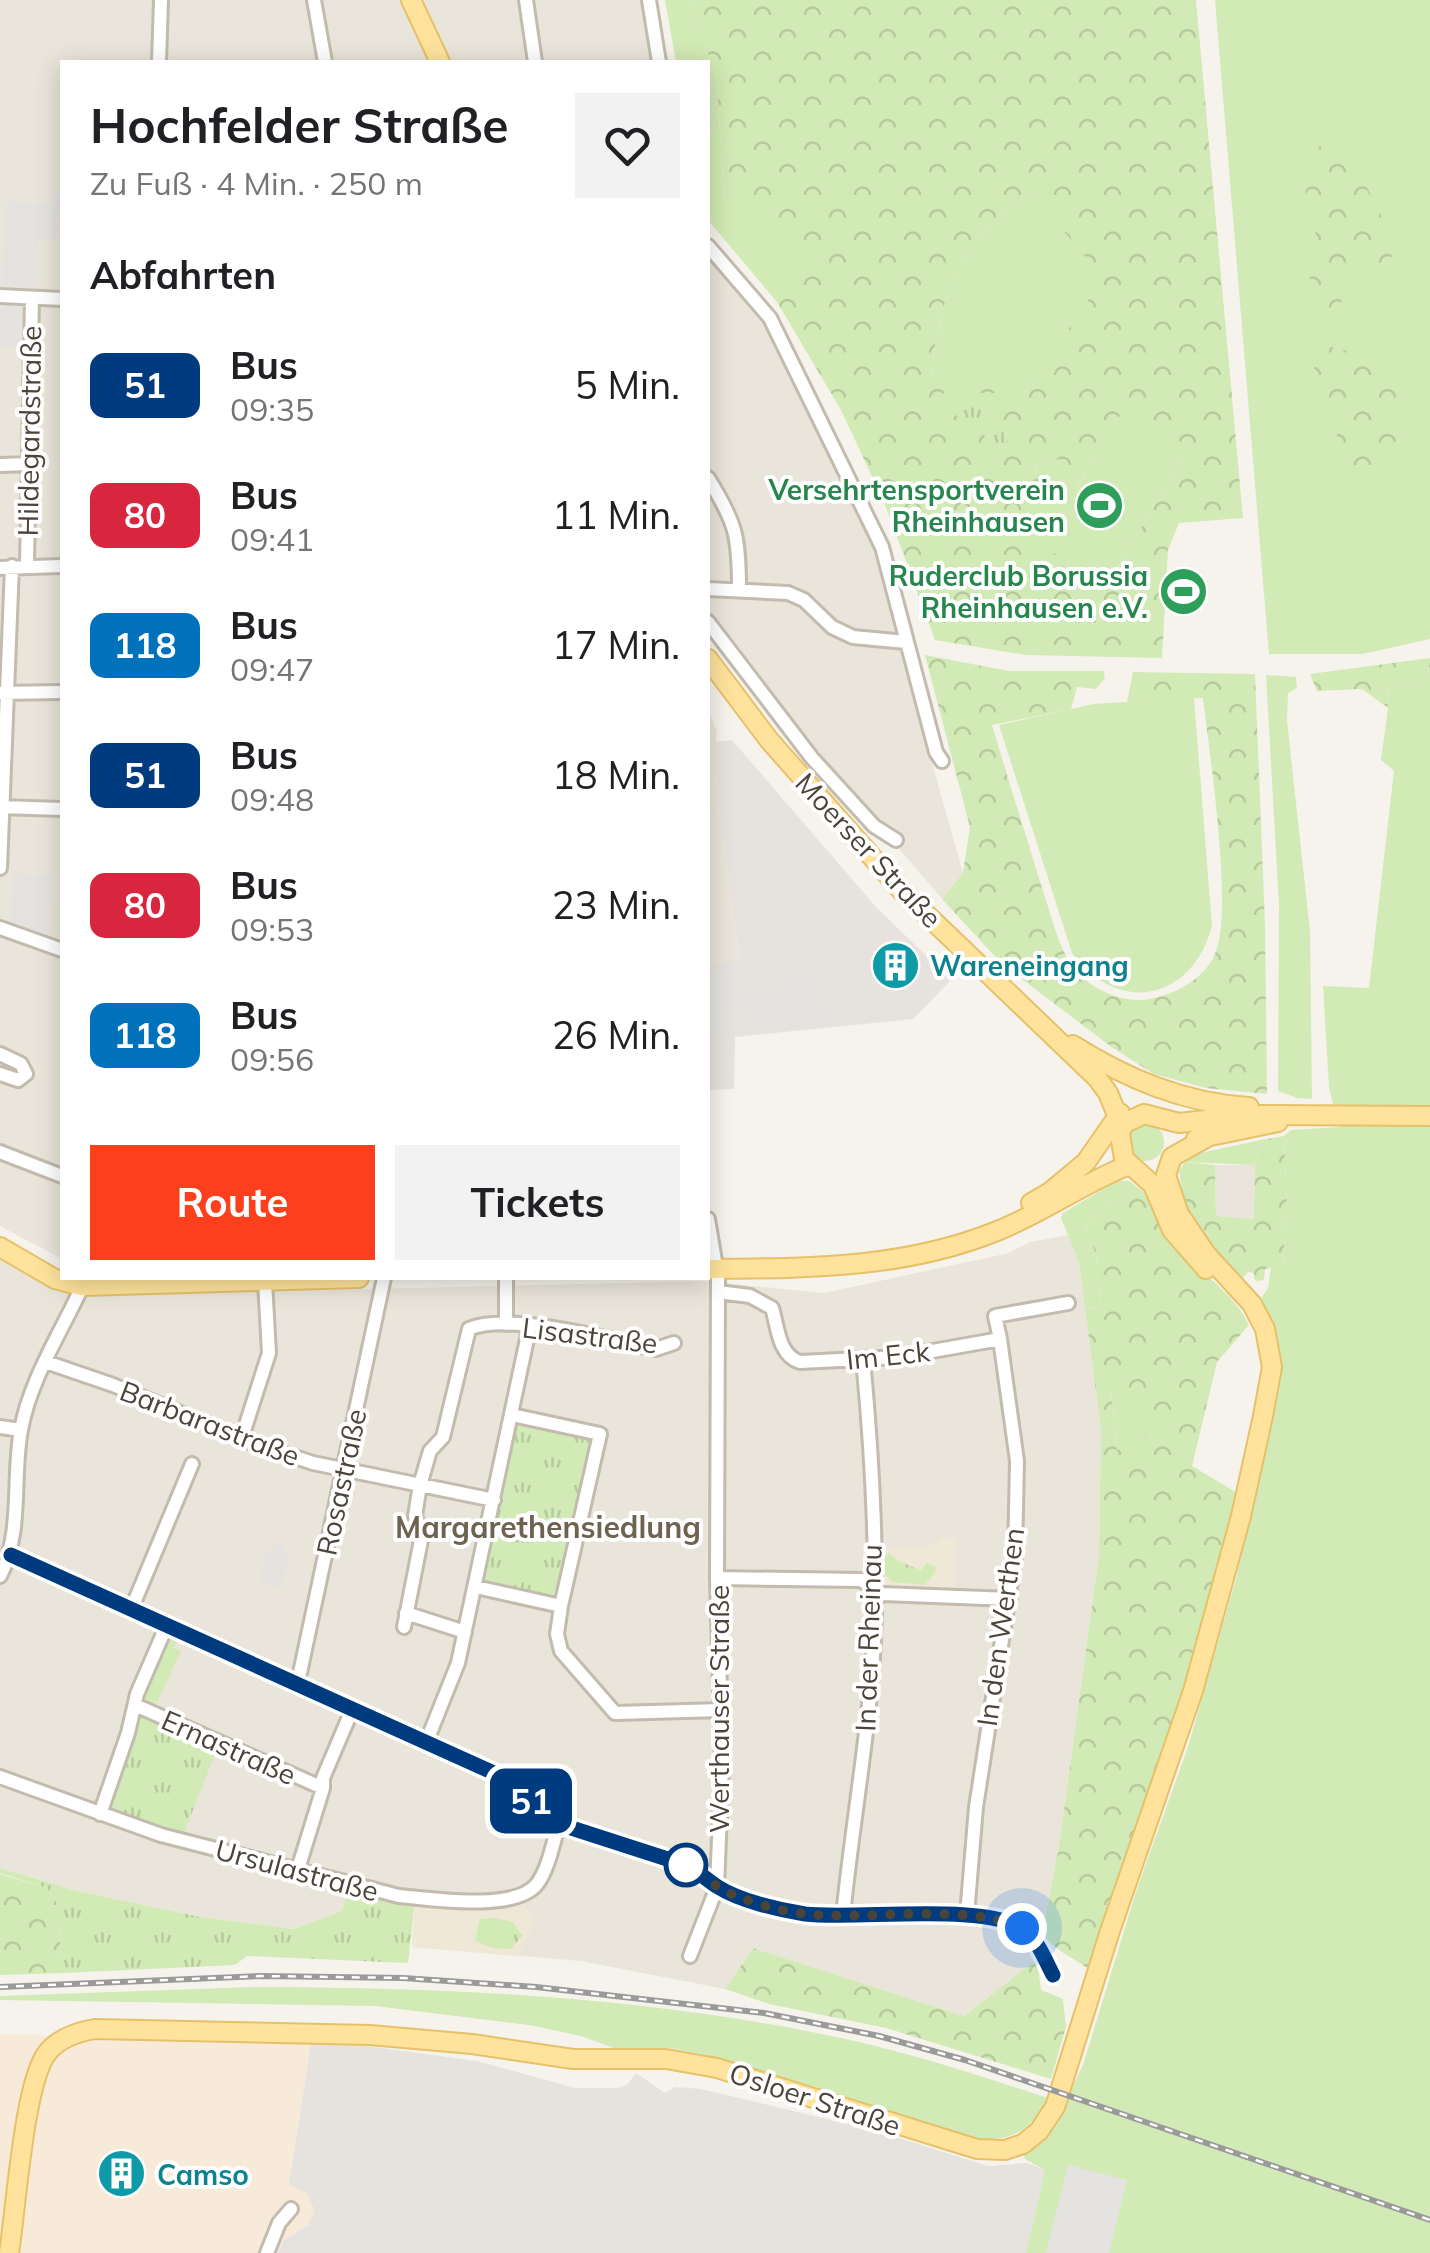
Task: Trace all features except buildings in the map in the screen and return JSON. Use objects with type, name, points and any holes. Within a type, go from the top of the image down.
[{"type":"main road","points":[[411,0],[439,60]]},
{"type":"main road","name":"Moerser Straße","points":[[710,662],[769,740],[902,890],[1096,1078],[1118,1125],[1121,1154],[1128,1166]]},
{"type":"main road","name":"Moerser Straße","points":[[1046,1027],[1122,1074],[1161,1090],[1190,1099],[1308,1116]]},
{"type":"main road","points":[[966,1241],[1068,1178],[1137,1105],[1156,1105],[1200,1130]]},
{"type":"main road","points":[[712,1269],[876,1263],[942,1251],[1025,1219],[1128,1166],[1154,1166],[1200,1130],[1250,1115],[1430,1116]]},
{"type":"main road","name":"Osloer Straße","points":[[9,2253],[37,2069],[54,2044],[83,2031],[357,2034],[442,2040],[563,2058],[680,2060],[976,2150],[1014,2148],[1039,2132],[1059,2096],[1110,1931],[1193,1691],[1241,1516],[1272,1368],[1265,1329],[1252,1304],[1188,1231],[1166,1174],[1172,1157],[1200,1130]]},
{"type":"main road","name":"Osloer Straße","points":[[1128,1166],[1153,1185],[1172,1230],[1227,1289],[1251,1323],[1262,1356],[1263,1416]]},
{"type":"main road","points":[[0,1248],[60,1280]]},
{"type":"main road","points":[[84,1282],[185,1280]]},
{"type":"street","points":[[158,60],[162,0]]},
{"type":"street","points":[[314,0],[325,60]]},
{"type":"street","points":[[526,0],[535,60]]},
{"type":"street","points":[[649,0],[660,60]]},
{"type":"street","points":[[710,248],[770,318],[882,547],[936,752],[942,761]]},
{"type":"street","points":[[0,296],[60,299]]},
{"type":"street","name":"Hildegardstraße","points":[[27,565],[32,298]]},
{"type":"street","points":[[0,464],[28,464]]},
{"type":"street","points":[[710,481],[735,525],[739,589]]},
{"type":"street","points":[[0,868],[6,566],[60,566]]},
{"type":"street","points":[[710,588],[788,593],[804,600],[832,626],[852,638],[906,642]]},
{"type":"street","points":[[710,625],[812,758],[874,826],[896,840]]},
{"type":"street","points":[[3,693],[60,692]]},
{"type":"street","points":[[2,807],[60,809]]},
{"type":"street","points":[[0,928],[60,949]]},
{"type":"street","points":[[0,1054],[21,1064],[26,1074],[18,1080],[0,1074]]},
{"type":"street","points":[[0,1152],[60,1175]]},
{"type":"street","name":"Werthauser Straße","points":[[690,1956],[718,1886],[721,1710],[717,1578],[718,1292],[710,1244]]},
{"type":"street","points":[[242,1437],[269,1353],[265,1280]]},
{"type":"street","name":"Rosastraße","points":[[295,1684],[384,1280]]},
{"type":"street","name":"Lisastraße","points":[[506,1280],[506,1324]]},
{"type":"street","points":[[0,1576],[11,1555],[7,1522],[20,1430],[46,1362],[84,1282]]},
{"type":"street","name":"Im Eck","points":[[718,1292],[750,1296],[772,1308],[783,1350],[790,1359],[800,1362],[900,1357],[1000,1339]]},
{"type":"street","points":[[1000,1339],[995,1316],[1068,1303]]},
{"type":"street","name":"Lisastraße","points":[[466,1632],[405,1620],[422,1535],[415,1516],[420,1484],[427,1457],[443,1437],[469,1328],[478,1324],[530,1325],[656,1349],[674,1343]]},
{"type":"street","points":[[426,1743],[449,1691],[466,1632],[530,1325]]},
{"type":"street","name":"In den Werthen","points":[[967,1916],[976,1807],[1010,1599],[1015,1541],[1016,1461],[1000,1339]]},
{"type":"street","name":"In der Rheinau","points":[[842,1916],[871,1672],[870,1432],[863,1360]]},
{"type":"street","name":"Barbarastraße","points":[[46,1362],[254,1444],[313,1463],[494,1500]]},
{"type":"street","points":[[512,1415],[600,1434],[562,1606],[557,1634],[561,1651],[615,1714],[721,1710]]},
{"type":"street","points":[[0,1427],[20,1430]]},
{"type":"street","points":[[131,1610],[192,1464]]},
{"type":"street","points":[[11,1555],[494,1773],[559,1824],[686,1865],[747,1899],[802,1914],[967,1916],[1009,1922],[1032,1938],[1053,1975]]},
{"type":"street","points":[[717,1578],[861,1580],[882,1594],[1010,1599]]},
{"type":"street","points":[[476,1587],[562,1606]]},
{"type":"street","points":[[100,1814],[135,1704],[166,1627]]},
{"type":"street","name":"Ernastraße","points":[[135,1704],[323,1788]]},
{"type":"street","points":[[298,1870],[323,1788],[322,1778],[352,1710]]},
{"type":"street","name":"Ursulastraße","points":[[0,1777],[162,1835],[398,1896],[498,1900],[521,1896],[536,1885],[559,1824]]},
{"type":"street","points":[[267,2253],[279,2222],[291,2209]]},
{"type":"shaded area","points":[[0,0],[643,0],[653,60],[60,60],[60,1258],[0,1226]]},
{"type":"shaded area","points":[[52,193],[60,194],[56,239],[38,239],[35,288],[1,286],[7,201],[51,205]]},
{"type":"shaded area","points":[[710,257],[765,323],[877,550],[903,660],[963,873],[942,899],[764,691],[710,616]]},
{"type":"shaded area","points":[[0,303],[22,304],[20,347],[0,346]]},
{"type":"shaded area","points":[[710,715],[717,731],[717,792],[740,961],[710,966]]},
{"type":"shaded area","points":[[732,740],[876,907],[951,980],[913,1019],[735,1037],[734,1089],[710,1090],[710,966],[740,960],[717,792],[715,742]]},
{"type":"shaded area","points":[[14,873],[51,875],[46,934],[9,923]]},
{"type":"shaded area","points":[[729,970],[736,992],[763,993],[783,978],[818,977],[828,1025],[758,1030],[756,1009],[725,1010],[723,1030],[714,1033],[710,974]]},
{"type":"shaded area","points":[[1215,1165],[1255,1165],[1254,1219],[1216,1216]]},
{"type":"shaded area","points":[[1068,1235],[1079,1262],[1101,1430],[1099,1555],[1059,1846],[1037,1959],[964,2016],[753,1948],[725,1989],[581,1961],[412,1947],[415,1900],[349,1886],[342,1911],[294,1929],[201,1917],[77,1891],[0,1868],[0,1250],[77,1296],[705,1281],[824,1293],[1009,1253],[1030,1242]]},
{"type":"shaded area","points":[[939,1538],[957,1538],[956,1589],[886,1586],[882,1581],[882,1547],[932,1546],[935,1540],[938,1546]]},
{"type":"shaded area","points":[[277,1542],[290,1552],[282,1588],[259,1582],[267,1548],[275,1549]]},
{"type":"shaded area","points":[[415,1903],[525,1904],[533,1925],[517,1956],[412,1947]]},
{"type":"shaded area","points":[[0,2034],[311,2044],[289,2185],[303,2190],[313,2200],[311,2222],[284,2240],[278,2253],[0,2253]]},
{"type":"shaded area","points":[[311,2044],[352,2044],[477,2061],[575,2088],[618,2088],[627,2085],[636,2073],[665,2093],[675,2087],[701,2089],[877,2131],[988,2166],[1027,2163],[1045,2170],[1026,2253],[278,2253],[284,2240],[308,2225],[315,2211],[307,2193],[289,2185]]},
{"type":"shaded area","points":[[1068,2165],[1127,2180],[1109,2253],[1046,2253]]},
{"type":"green space","points":[[665,0],[689,0],[717,79],[724,200],[769,208],[815,269],[777,302],[710,222],[710,60],[676,60]]},
{"type":"green space","points":[[689,0],[1196,0],[1243,518],[1179,523],[1168,550],[1162,658],[1026,655],[935,640],[884,502],[841,410],[777,302],[814,268],[769,209],[724,200],[717,79]],"holes":[[[1030,191],[1104,279],[1071,323],[1051,382],[932,384],[939,324],[960,266],[984,233]],[[1125,407],[1189,447],[1106,588],[1042,545],[1049,519],[1035,466],[1059,459],[1075,491]]]},
{"type":"green space","points":[[1215,0],[1430,0],[1430,639],[1362,654],[1269,654]]},
{"type":"green space","points":[[1327,141],[1346,146],[1392,237],[1393,249],[1388,261],[1356,262],[1346,268],[1339,286],[1342,303],[1332,312],[1307,272],[1315,253],[1316,236],[1304,179],[1313,153]]},
{"type":"green space","points":[[1030,191],[1105,279],[1071,323],[1052,382],[932,385],[939,324],[960,266],[984,233]]},
{"type":"green space","points":[[1327,346],[1392,371],[1400,384],[1398,405],[1405,428],[1371,476],[1351,477],[1344,469],[1338,457],[1335,426],[1316,395],[1314,359]]},
{"type":"green space","points":[[943,393],[1000,393],[1008,446],[998,457],[982,432],[943,407]]},
{"type":"green space","name":"Versehrtensportverein Rheinhausen","points":[[1125,406],[1189,447],[1106,588],[1041,545],[1049,519],[1035,466],[1059,459],[1076,490]]},
{"type":"green space","points":[[925,655],[1009,671],[1103,671],[1105,678],[1096,689],[1077,687],[1071,709],[992,725],[1065,954],[1092,985],[1131,1000],[1173,992],[1203,972],[1215,954],[1222,904],[1203,698],[1127,702],[1133,672],[1255,674],[1267,1094],[1206,1088],[1154,1074],[1002,964],[942,899],[963,873],[970,827]]},
{"type":"green space","points":[[1430,658],[1430,679],[1387,684],[1388,708],[1362,689],[1317,691],[1310,674]]},
{"type":"green space","points":[[1266,675],[1296,677],[1297,688],[1288,693],[1287,721],[1310,931],[1312,1099],[1278,1091],[1279,905]]},
{"type":"green space","points":[[1430,679],[1430,2253],[1026,2253],[1045,2170],[1025,2159],[1024,2154],[1050,2134],[1083,2065],[1137,1889],[1188,1747],[1236,1579],[1278,1381],[1257,1304],[1268,1288],[1271,1267],[1283,1264],[1287,1210],[1284,1136],[1291,1130],[1339,1127],[1329,1088],[1323,986],[1369,988],[1394,771],[1381,760],[1387,684]]},
{"type":"green space","points":[[1194,698],[1212,926],[1188,971],[1171,984],[1152,991],[1131,992],[1110,986],[1090,973],[1072,953],[999,725],[1093,704]]},
{"type":"green space","points":[[1145,1123],[1158,1129],[1164,1142],[1158,1155],[1145,1161],[1132,1155],[1126,1142],[1132,1129]]},
{"type":"green space","points":[[1284,1136],[1287,1210],[1283,1264],[1265,1269],[1264,1280],[1257,1281],[1254,1273],[1248,1272],[1244,1277],[1234,1278],[1176,1200],[1182,1189],[1179,1171],[1185,1162],[1215,1165],[1216,1216],[1254,1219],[1255,1165],[1261,1140]]},
{"type":"green space","points":[[1261,1140],[1255,1165],[1185,1162],[1191,1155]]},
{"type":"green space","points":[[1117,1181],[1129,1181],[1145,1193],[1099,1207],[1086,1227],[1096,1255],[1101,1307],[1085,1308],[1079,1262],[1061,1218],[1063,1213]]},
{"type":"green space","points":[[1145,1193],[1180,1246],[1234,1303],[1249,1325],[1217,1362],[1192,1466],[1239,1494],[1185,1687],[1124,1859],[1090,1970],[1042,1935],[1059,1846],[1099,1555],[1101,1430],[1085,1308],[1101,1307],[1096,1255],[1086,1227],[1099,1207]],"holes":[[[1142,1389],[1152,1440],[1146,1447],[1117,1450],[1111,1390]]]},
{"type":"green space","points":[[1142,1388],[1152,1440],[1146,1448],[1117,1450],[1111,1389]]},
{"type":"green space","points":[[516,1418],[593,1436],[559,1601],[482,1584]]},
{"type":"green space","points":[[889,1553],[921,1570],[927,1563],[935,1566],[936,1571],[925,1585],[893,1582],[885,1575],[884,1555]]},
{"type":"green space","points":[[168,1638],[177,1641],[174,1648],[181,1651],[155,1707],[142,1697]]},
{"type":"green space","points":[[142,1711],[219,1744],[184,1833],[106,1809]]},
{"type":"green space","points":[[0,1868],[77,1891],[201,1917],[294,1929],[342,1911],[349,1886],[415,1900],[408,1963],[247,1956],[235,1965],[63,1973],[57,1903],[47,1888],[0,1873]]},
{"type":"green space","points":[[0,1874],[47,1888],[57,1903],[63,1973],[0,1975]]},
{"type":"green space","points":[[480,1919],[513,1922],[522,1936],[511,1949],[475,1941]]},
{"type":"green space","points":[[753,1948],[964,2016],[1037,1959],[1041,1990],[1063,1999],[1066,2027],[1051,2079],[886,2028],[769,2004],[725,1989]]},
{"type":"green space","points":[[254,1987],[473,1992],[693,2012],[863,2043],[1048,2098],[1034,2120],[1017,2133],[996,2139],[971,2139],[702,2054],[670,2048],[619,2050],[581,2036],[529,2025],[375,2006],[0,2000],[0,1996]]},
{"type":"railway","points":[[0,1987],[262,1976],[403,1978],[536,1987],[764,2013],[879,2036],[965,2060],[1430,2220]]},
{"type":"bus line","name":"51","points":[[11,1555],[494,1773],[559,1824],[686,1865],[747,1899],[802,1914],[967,1916],[1009,1922],[1032,1938],[1053,1975]]},
{"type":"place","name":"Versehrtensportverein Rheinhausen","points":[[1100,505]]},
{"type":"place","name":"Ruderclub Borussia Rheinhausen e.V.","points":[[1183,591]]},
{"type":"place","name":"Wareneingang","points":[[895,965]]},
{"type":"place","name":"Camso","points":[[122,2174]]},
{"type":"district","name":"Margarethensiedlung","points":[[548,1527]]},
{"type":"route","points":[[686,1865],[747,1899],[802,1914],[967,1916],[1009,1922],[1022,1928]]}]
